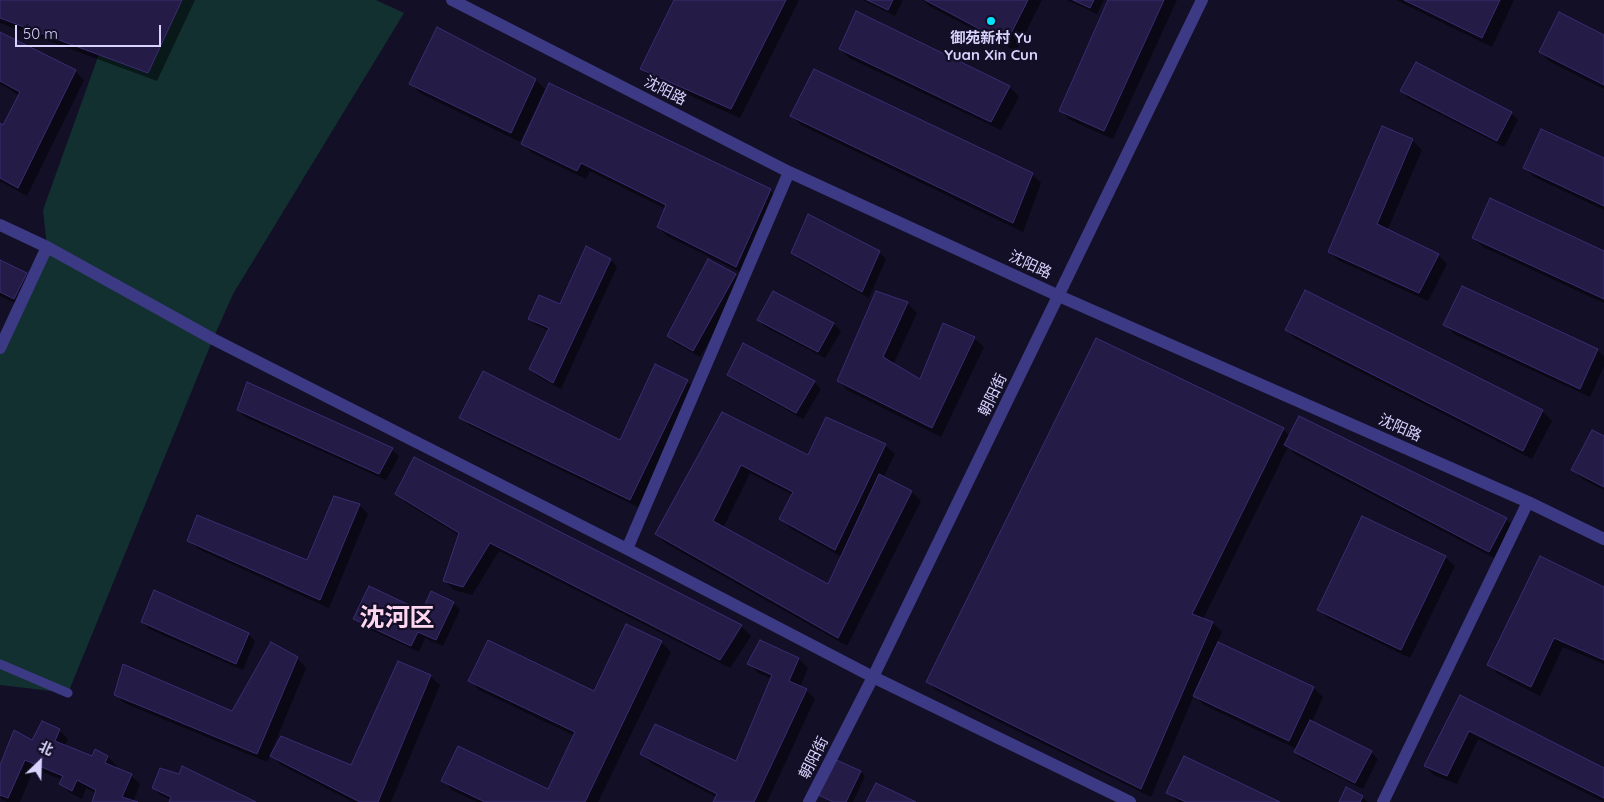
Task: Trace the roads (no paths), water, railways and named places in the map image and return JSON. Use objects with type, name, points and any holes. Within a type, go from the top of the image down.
[{"type":"street","name":"沈阳路","points":[[452,0],[789,172],[1059,296],[1528,502],[1604,539]]},
{"type":"street","name":"朝阳街","points":[[809,802],[873,677],[1202,0]]},
{"type":"street","points":[[627,549],[789,172]]},
{"type":"street","points":[[0,225],[47,247],[213,339],[627,549],[873,677],[1130,802]]},
{"type":"street","points":[[0,348],[47,247]]},
{"type":"street","points":[[1383,802],[1528,502]]},
{"type":"lane","points":[[0,664],[68,693]]},
{"type":"place","name":"御苑新村 Yu Yuan Xin Cun","points":[[991,21]]},
{"type":"district","name":"沈河区","points":[[397,618]]}]
